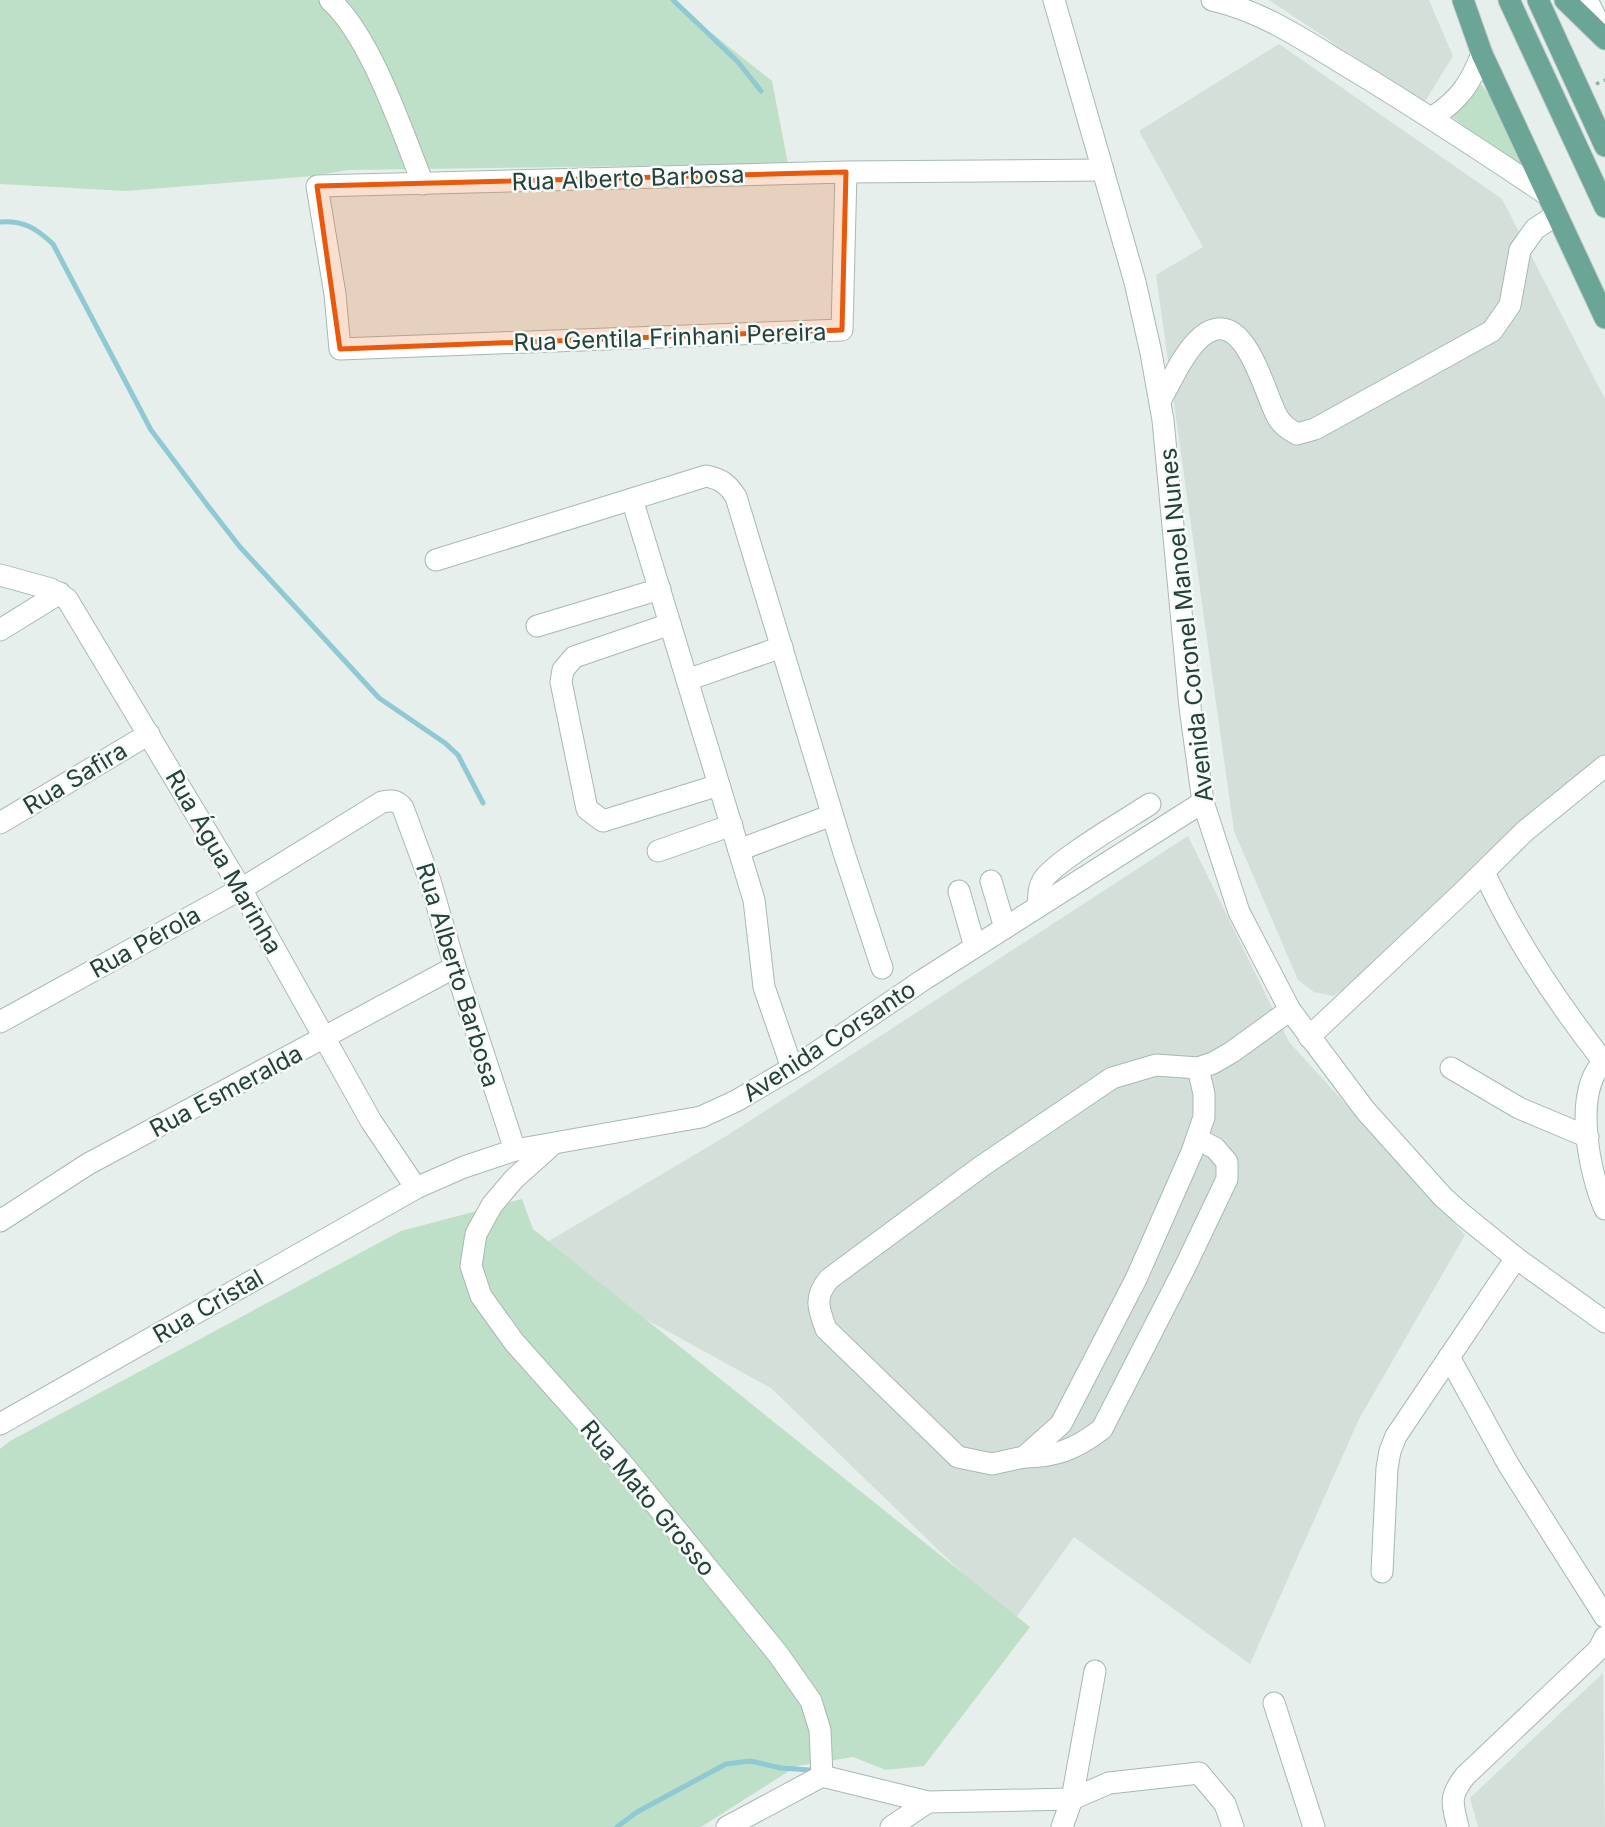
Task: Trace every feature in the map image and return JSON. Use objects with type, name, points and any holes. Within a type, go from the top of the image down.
[{"type":"main road","points":[[1463,0],[1482,54],[1605,318]]},
{"type":"main road","points":[[1509,0],[1605,207]]},
{"type":"main road","points":[[1538,0],[1605,146]]},
{"type":"main road","points":[[1565,0],[1605,37]]},
{"type":"street","points":[[330,0],[340,9],[365,46],[423,184]]},
{"type":"street","name":"Avenida Coronel Manoel Nunes","points":[[1054,0],[1135,282],[1160,401],[1203,802],[1238,912],[1290,1010],[1365,1110],[1443,1197],[1516,1258],[1605,1322]]},
{"type":"street","points":[[1213,0],[1235,5],[1264,17],[1433,117],[1546,194]]},
{"type":"street","points":[[1590,2],[1605,37]]},
{"type":"street","points":[[1433,117],[1453,103],[1463,91],[1482,54]]},
{"type":"street","name":"Rua Alberto Barbosa","points":[[340,349],[335,294],[317,186],[846,172],[1103,170]]},
{"type":"street","name":"Rua Gentila Frinhani Pereira","points":[[340,349],[842,330],[846,172]]},
{"type":"street","points":[[1160,401],[1202,336],[1228,330],[1239,337],[1247,347],[1277,416],[1286,428],[1297,434],[1315,429],[1492,331],[1510,305],[1520,250],[1535,229],[1556,215]]},
{"type":"street","points":[[436,560],[706,476],[718,478],[729,485],[736,497],[832,814],[882,968]]},
{"type":"street","points":[[632,499],[754,900],[764,987],[792,1068]]},
{"type":"street","points":[[0,575],[60,593]]},
{"type":"street","points":[[537,626],[660,589]]},
{"type":"street","points":[[0,630],[60,593]]},
{"type":"street","name":"Rua Água Marinha","points":[[60,593],[67,599],[242,889],[371,1121],[416,1188]]},
{"type":"street","points":[[670,624],[574,657],[563,670],[561,682],[587,809],[603,821],[719,785]]},
{"type":"street","points":[[687,680],[782,647]]},
{"type":"street","name":"Rua Safira","points":[[0,823],[149,734]]},
{"type":"street","points":[[1309,1037],[1525,831],[1605,766]]},
{"type":"street","name":"Rua Pérola","points":[[0,1023],[242,889],[382,803],[391,800],[398,802]]},
{"type":"street","name":"Rua Alberto Barbosa","points":[[398,802],[403,808],[430,881],[514,1150]]},
{"type":"street","name":"Avenida Corsanto","points":[[416,1188],[464,1167],[514,1150],[701,1117],[736,1101],[792,1068],[975,947],[1203,802]]},
{"type":"street","points":[[1038,907],[1044,879],[1062,863],[1150,804]]},
{"type":"street","points":[[739,850],[832,814]]},
{"type":"street","points":[[658,852],[732,825]]},
{"type":"street","points":[[1484,872],[1503,914],[1566,1015],[1604,1061],[1591,1079],[1586,1118],[1596,1188],[1605,1209]]},
{"type":"street","points":[[991,881],[1005,928]]},
{"type":"street","points":[[958,891],[975,947]]},
{"type":"street","name":"Rua Esmeralda","points":[[0,1221],[88,1164],[455,967]]},
{"type":"street","points":[[1197,1139],[1215,1148],[1227,1162],[1227,1179],[1102,1429],[1081,1446],[1045,1457],[1024,1457],[992,1464],[958,1457],[826,1329],[817,1308],[821,1289],[829,1279],[982,1166],[1112,1077],[1156,1065],[1198,1068],[1213,1063],[1233,1052],[1290,1010]]},
{"type":"street","points":[[1024,1457],[1061,1424],[1136,1279],[1204,1117],[1204,1094],[1198,1068]]},
{"type":"street","points":[[1451,1068],[1519,1108],[1588,1137]]},
{"type":"street","name":"Rua Mato Grosso","points":[[553,1144],[499,1196],[476,1234],[471,1266],[481,1296],[514,1342],[621,1462],[778,1654],[811,1701],[820,1730],[822,1776]]},
{"type":"street","name":"Rua Cristal","points":[[0,1424],[416,1188]]},
{"type":"street","points":[[1382,1572],[1390,1451],[1396,1436],[1516,1258]]},
{"type":"street","points":[[1449,1357],[1508,1464],[1605,1617]]},
{"type":"street","points":[[1458,1827],[1452,1799],[1453,1792],[1465,1776],[1603,1646]]},
{"type":"street","points":[[1062,1827],[1072,1799],[1095,1671]]},
{"type":"street","points":[[1274,1703],[1314,1827]]},
{"type":"street","points":[[727,1827],[822,1776],[928,1801],[1072,1799],[1109,1783],[1199,1773],[1225,1804],[1233,1827]]},
{"type":"street","points":[[891,1827],[928,1801]]},
{"type":"highlighted area","points":[[846,172],[842,330],[340,349],[317,186]]},
{"type":"shaded area","points":[[1269,0],[1429,0],[1453,56],[1424,103]]},
{"type":"shaded area","points":[[1279,44],[1502,199],[1605,399],[1605,758],[1356,981],[1333,996],[1314,992],[1298,980],[1234,831],[1156,275],[1203,247],[1139,131]]},
{"type":"shaded area","points":[[1188,836],[1289,1042],[1465,1235],[1359,1419],[1250,1664],[1074,1537],[1013,1622],[771,1388],[527,1254],[728,1135]]},
{"type":"shaded area","points":[[1603,1673],[1605,1827],[1478,1827],[1470,1798]]},
{"type":"green space","points":[[0,0],[670,0],[772,81],[788,164],[348,170],[313,176],[126,191],[0,184]]},
{"type":"green space","points":[[1481,84],[1507,120],[1528,165],[1510,164],[1452,117]]},
{"type":"green space","points":[[522,1199],[533,1229],[1030,1627],[924,1766],[886,1770],[853,1757],[797,1766],[701,1827],[0,1827],[0,1449],[10,1441],[401,1231]]},
{"type":"waterway","points":[[673,0],[738,62],[761,91]]},
{"type":"waterway","points":[[0,222],[16,222],[29,226],[53,244],[151,430],[208,506],[240,547],[379,698],[445,743],[458,755],[483,803]]},
{"type":"waterway","points":[[617,1827],[637,1812],[726,1764],[750,1761],[781,1768],[810,1770]]}]
